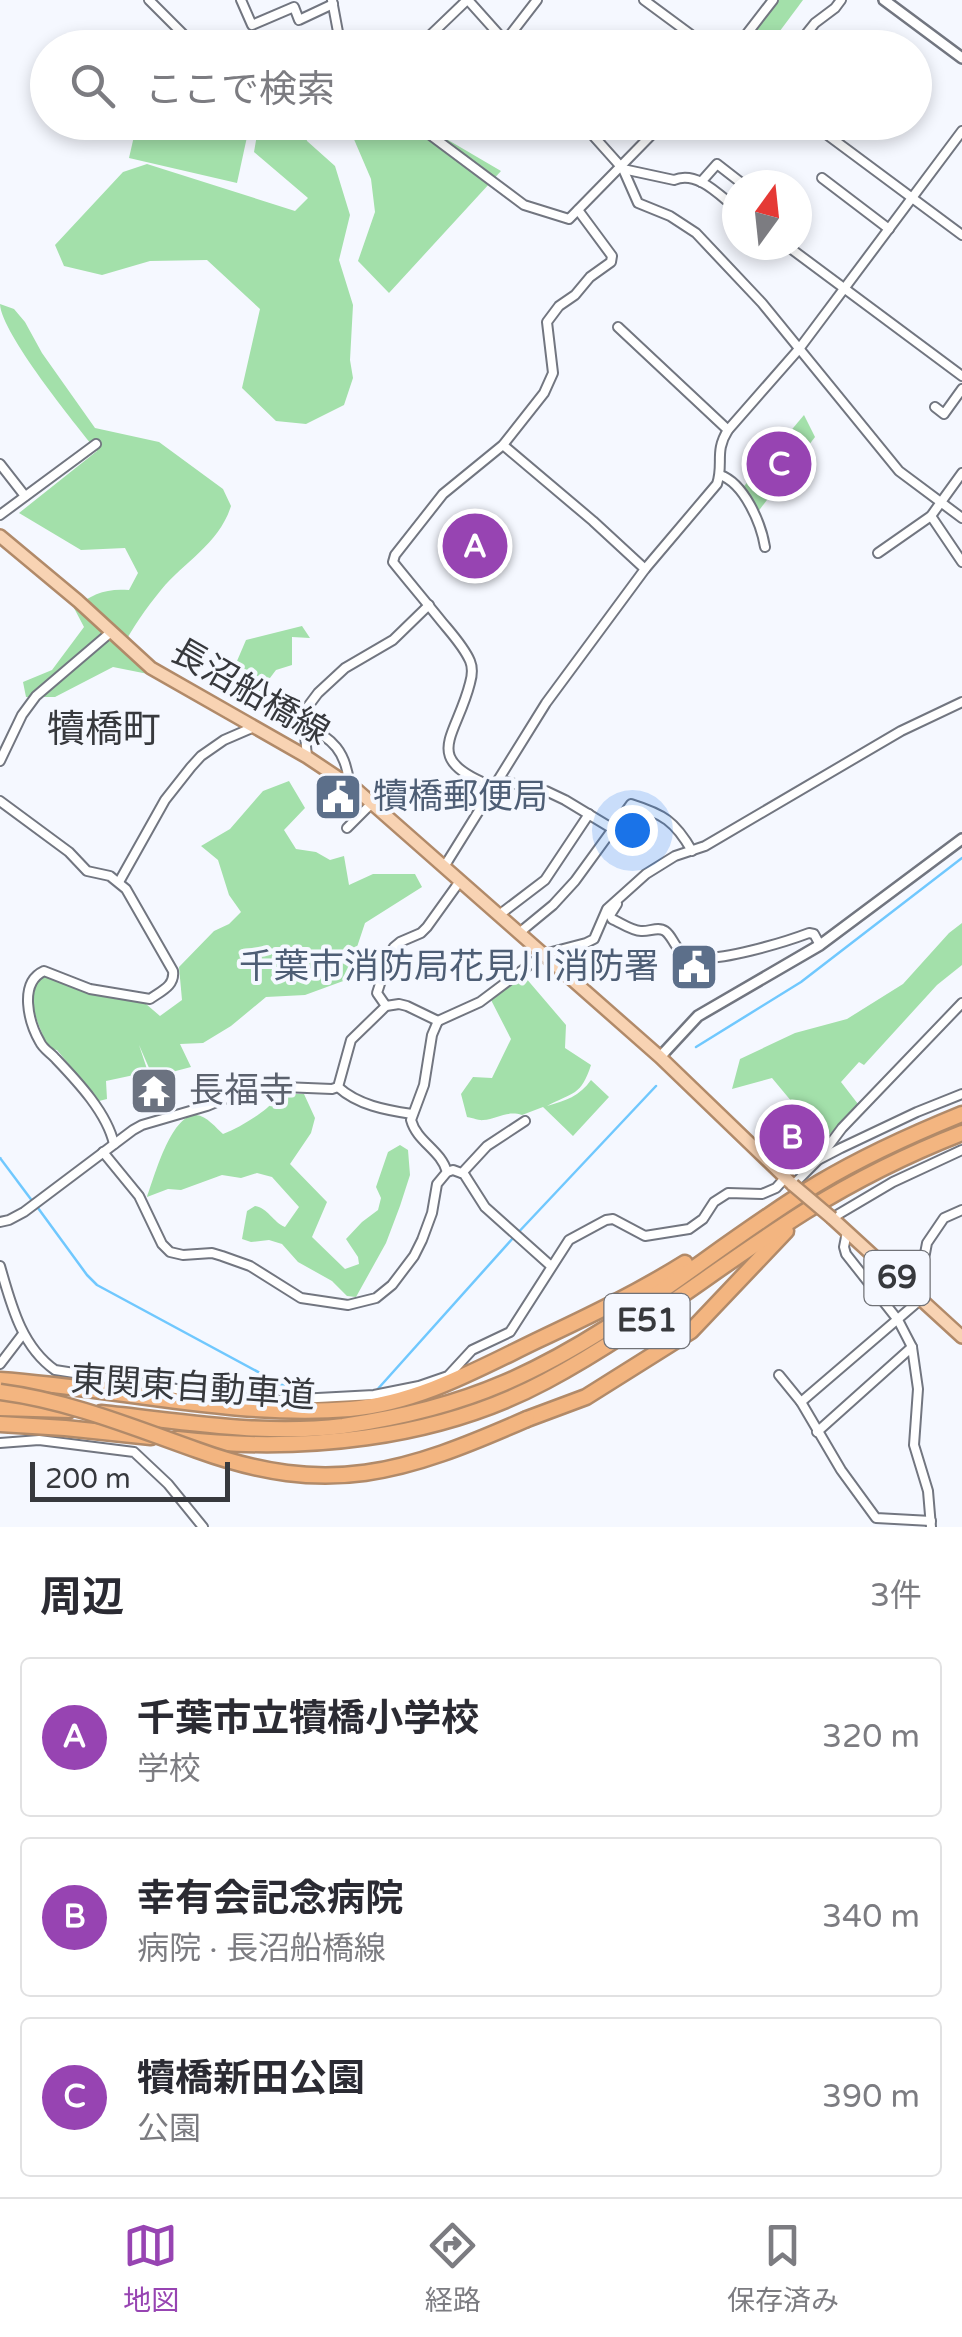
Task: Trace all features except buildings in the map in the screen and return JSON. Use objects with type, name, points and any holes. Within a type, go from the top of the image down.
[{"type":"highway","name":"東関東自動車道","points":[[0,1408],[68,1410],[270,1429],[340,1426],[436,1406],[506,1382],[552,1359],[654,1295],[790,1201],[884,1148],[962,1114]]},
{"type":"highway","name":"東関東自動車道","points":[[0,1424],[270,1445],[346,1440],[438,1421],[512,1397],[589,1357],[804,1212],[892,1163],[962,1133]]},
{"type":"highway","points":[[1,1368],[119,1392],[282,1411],[354,1408],[403,1400],[467,1376],[647,1287],[790,1201]]},
{"type":"highway","points":[[0,1392],[50,1400],[200,1452],[289,1474],[371,1473],[425,1461],[586,1398],[691,1331],[804,1212]]},
{"type":"main road","name":"長沼船橋線","points":[[2,543],[78,601],[151,668],[307,757],[372,803],[660,1058],[962,1337]]},
{"type":"street","points":[[149,0],[180,30]]},
{"type":"street","points":[[240,0],[252,25],[294,8],[299,20],[332,2],[337,30]]},
{"type":"street","points":[[278,0],[284,12]]},
{"type":"street","points":[[436,30],[468,0],[492,30]]},
{"type":"street","points":[[516,30],[536,0]]},
{"type":"street","points":[[644,0],[684,30]]},
{"type":"street","points":[[750,30],[772,0]]},
{"type":"street","points":[[809,30],[841,0]]},
{"type":"street","points":[[884,0],[924,30]]},
{"type":"street","points":[[932,36],[962,58]]},
{"type":"street","points":[[444,867],[546,704],[645,569],[716,484],[720,475],[718,452],[728,430],[799,350],[962,131]]},
{"type":"street","points":[[437,140],[524,206],[569,219],[647,140]]},
{"type":"street","points":[[597,140],[621,168],[638,202],[696,233],[762,303],[899,471],[962,518]]},
{"type":"street","points":[[834,140],[962,236]]},
{"type":"street","points":[[701,182],[717,164],[725,170]]},
{"type":"street","points":[[621,168],[674,180],[687,176],[722,198]]},
{"type":"street","points":[[822,178],[888,229]]},
{"type":"street","points":[[578,210],[612,256],[611,262],[559,306],[548,322],[551,382],[503,445],[444,494],[393,562],[471,662],[468,690],[449,738],[452,764],[462,772],[496,783],[546,791],[613,829]]},
{"type":"street","points":[[806,260],[962,376]]},
{"type":"street","points":[[618,328],[728,430]]},
{"type":"street","points":[[935,408],[944,414],[962,390]]},
{"type":"street","points":[[0,515],[96,444]]},
{"type":"street","points":[[503,445],[645,569]]},
{"type":"street","points":[[0,464],[25,496]]},
{"type":"street","points":[[878,553],[931,516],[962,473]]},
{"type":"street","points":[[720,475],[727,477],[753,509],[765,547]]},
{"type":"street","points":[[931,516],[962,562]]},
{"type":"street","points":[[307,757],[303,713],[318,694],[345,668],[393,640],[428,605]]},
{"type":"street","points":[[0,761],[22,715],[36,696],[111,632]]},
{"type":"street","points":[[447,1172],[442,1158],[412,1126],[438,1021],[480,1002],[544,954],[594,939],[608,909],[660,864],[705,846],[902,732],[962,702]]},
{"type":"street","points":[[304,725],[334,744],[348,765],[349,784]]},
{"type":"street","points":[[119,882],[165,800],[191,767],[212,748],[254,727]]},
{"type":"street","points":[[0,800],[87,870],[119,882],[130,894],[173,971],[170,986],[143,1000],[44,972],[35,976],[28,1008],[41,1045],[84,1089],[112,1134],[114,1144]]},
{"type":"street","points":[[347,828],[372,803]]},
{"type":"street","points":[[519,933],[575,882],[631,804],[665,817],[692,850]]},
{"type":"street","points":[[499,915],[554,870],[589,814]]},
{"type":"street","points":[[660,1058],[698,1016],[820,945],[962,839]]},
{"type":"street","points":[[386,1006],[377,992],[389,956],[400,942],[427,927],[460,880]]},
{"type":"street","points":[[624,894],[610,916],[612,919],[640,932],[666,931],[675,947],[693,957],[775,946],[809,933],[814,934],[820,945]]},
{"type":"street","points":[[818,1160],[842,1128],[962,1003]]},
{"type":"street","points":[[338,1087],[351,1040],[386,1006],[407,1006],[438,1021]]},
{"type":"street","points":[[0,1222],[24,1212],[142,1125],[236,1094],[283,1087],[338,1087]]},
{"type":"street","points":[[338,1087],[378,1109],[412,1114]]},
{"type":"street","points":[[0,1266],[23,1334],[56,1370],[222,1396],[304,1400],[374,1395],[443,1378],[472,1350],[510,1332],[569,1240],[606,1220],[624,1223],[646,1236],[688,1229],[728,1193],[762,1194],[885,1126],[962,1094]]},
{"type":"street","points":[[462,1172],[486,1146],[525,1120]]},
{"type":"street","points":[[832,1218],[893,1182],[962,1150]]},
{"type":"street","points":[[103,1152],[140,1196],[162,1244],[170,1252],[222,1256],[250,1266],[301,1298],[348,1305],[376,1298],[392,1285],[422,1240],[432,1214],[436,1184],[453,1170],[462,1172],[493,1215],[550,1266]]},
{"type":"street","points":[[907,1288],[920,1280],[927,1242],[944,1218],[962,1210]]},
{"type":"street","points":[[779,1375],[801,1402],[876,1518],[931,1524],[928,1491],[914,1444],[918,1389],[912,1347],[898,1320],[846,1254],[847,1232]]},
{"type":"street","points":[[801,1402],[920,1300]]},
{"type":"street","points":[[1,1368],[23,1334]]},
{"type":"street","points":[[817,1432],[912,1347]]},
{"type":"street","points":[[0,1443],[39,1440],[134,1452],[168,1484],[203,1527]]},
{"type":"green space","points":[[777,0],[803,0],[781,30],[754,30]]},
{"type":"green space","points":[[133,140],[246,140],[237,183],[129,158]]},
{"type":"green space","points":[[256,140],[307,140],[335,166],[350,215],[339,260],[353,305],[353,378],[344,405],[306,424],[276,421],[242,388],[260,309],[207,260],[150,261],[102,275],[64,266],[55,245],[123,172],[147,164],[295,211],[308,198],[254,152]]},
{"type":"green space","points":[[354,140],[448,140],[501,171],[389,293],[358,261],[375,212],[371,179]]},
{"type":"green space","points":[[0,304],[14,309],[25,322],[95,428],[159,442],[223,489],[231,506],[218,531],[161,590],[121,649],[148,674],[113,667],[55,697],[26,697],[23,682],[52,670],[84,627],[74,608],[100,593],[129,590],[138,573],[125,548],[81,550],[19,513],[97,451],[26,356]]},
{"type":"green space","points":[[804,415],[815,437],[757,513],[740,491]]},
{"type":"green space","points":[[302,626],[310,638],[292,637],[292,665],[276,670],[249,706],[231,675],[246,640]]},
{"type":"green space","points":[[289,781],[305,808],[284,830],[296,849],[316,852],[330,860],[344,856],[349,885],[373,874],[415,874],[422,887],[365,923],[346,980],[305,995],[266,997],[203,1043],[180,1044],[191,1067],[153,1077],[139,1045],[148,1072],[106,1081],[107,1099],[99,1101],[57,1050],[49,1049],[33,1005],[38,978],[53,978],[146,1004],[160,1016],[182,1000],[179,967],[214,931],[241,912],[229,895],[218,860],[201,846],[230,829],[263,791]]},
{"type":"green space","points":[[962,923],[962,965],[937,985],[864,1065],[859,1062],[841,1082],[858,1104],[828,1136],[817,1132],[772,1078],[732,1089],[740,1059],[795,1033],[847,1019],[903,984]]},
{"type":"green space","points":[[525,977],[566,1025],[565,1048],[591,1065],[580,1088],[547,1106],[572,1097],[591,1080],[609,1097],[573,1136],[543,1107],[522,1115],[482,1120],[467,1117],[461,1094],[473,1077],[492,1078],[511,1039],[490,998]]},
{"type":"green space","points":[[286,1094],[304,1094],[315,1118],[311,1133],[290,1164],[327,1202],[312,1237],[345,1269],[359,1264],[346,1239],[378,1210],[381,1198],[376,1187],[388,1152],[400,1145],[408,1150],[410,1175],[400,1206],[386,1243],[356,1297],[347,1296],[332,1281],[298,1262],[282,1244],[242,1239],[247,1211],[255,1206],[285,1227],[299,1207],[272,1177],[257,1173],[241,1178],[222,1175],[147,1197],[171,1135],[187,1117],[204,1118],[223,1134]]},
{"type":"waterway","points":[[696,1047],[801,982],[962,858]]},
{"type":"waterway","points":[[376,1391],[656,1086]]},
{"type":"waterway","points":[[0,1158],[33,1202]]},
{"type":"waterway","points":[[38,1208],[97,1285],[299,1394]]},
{"type":"place","name":"犢橋新田公園","points":[[779,464]]},
{"type":"place","name":"千葉市立犢橋小学校","points":[[475,546]]},
{"type":"place","name":"犢橋郵便局","points":[[338,797]]},
{"type":"place","name":"千葉市消防局花見川消防署","points":[[694,967]]},
{"type":"place","name":"長福寺","points":[[154,1091]]},
{"type":"place","name":"幸有会記念病院","points":[[792,1137]]},
{"type":"district","name":"犢橋町","points":[[104,730]]}]
